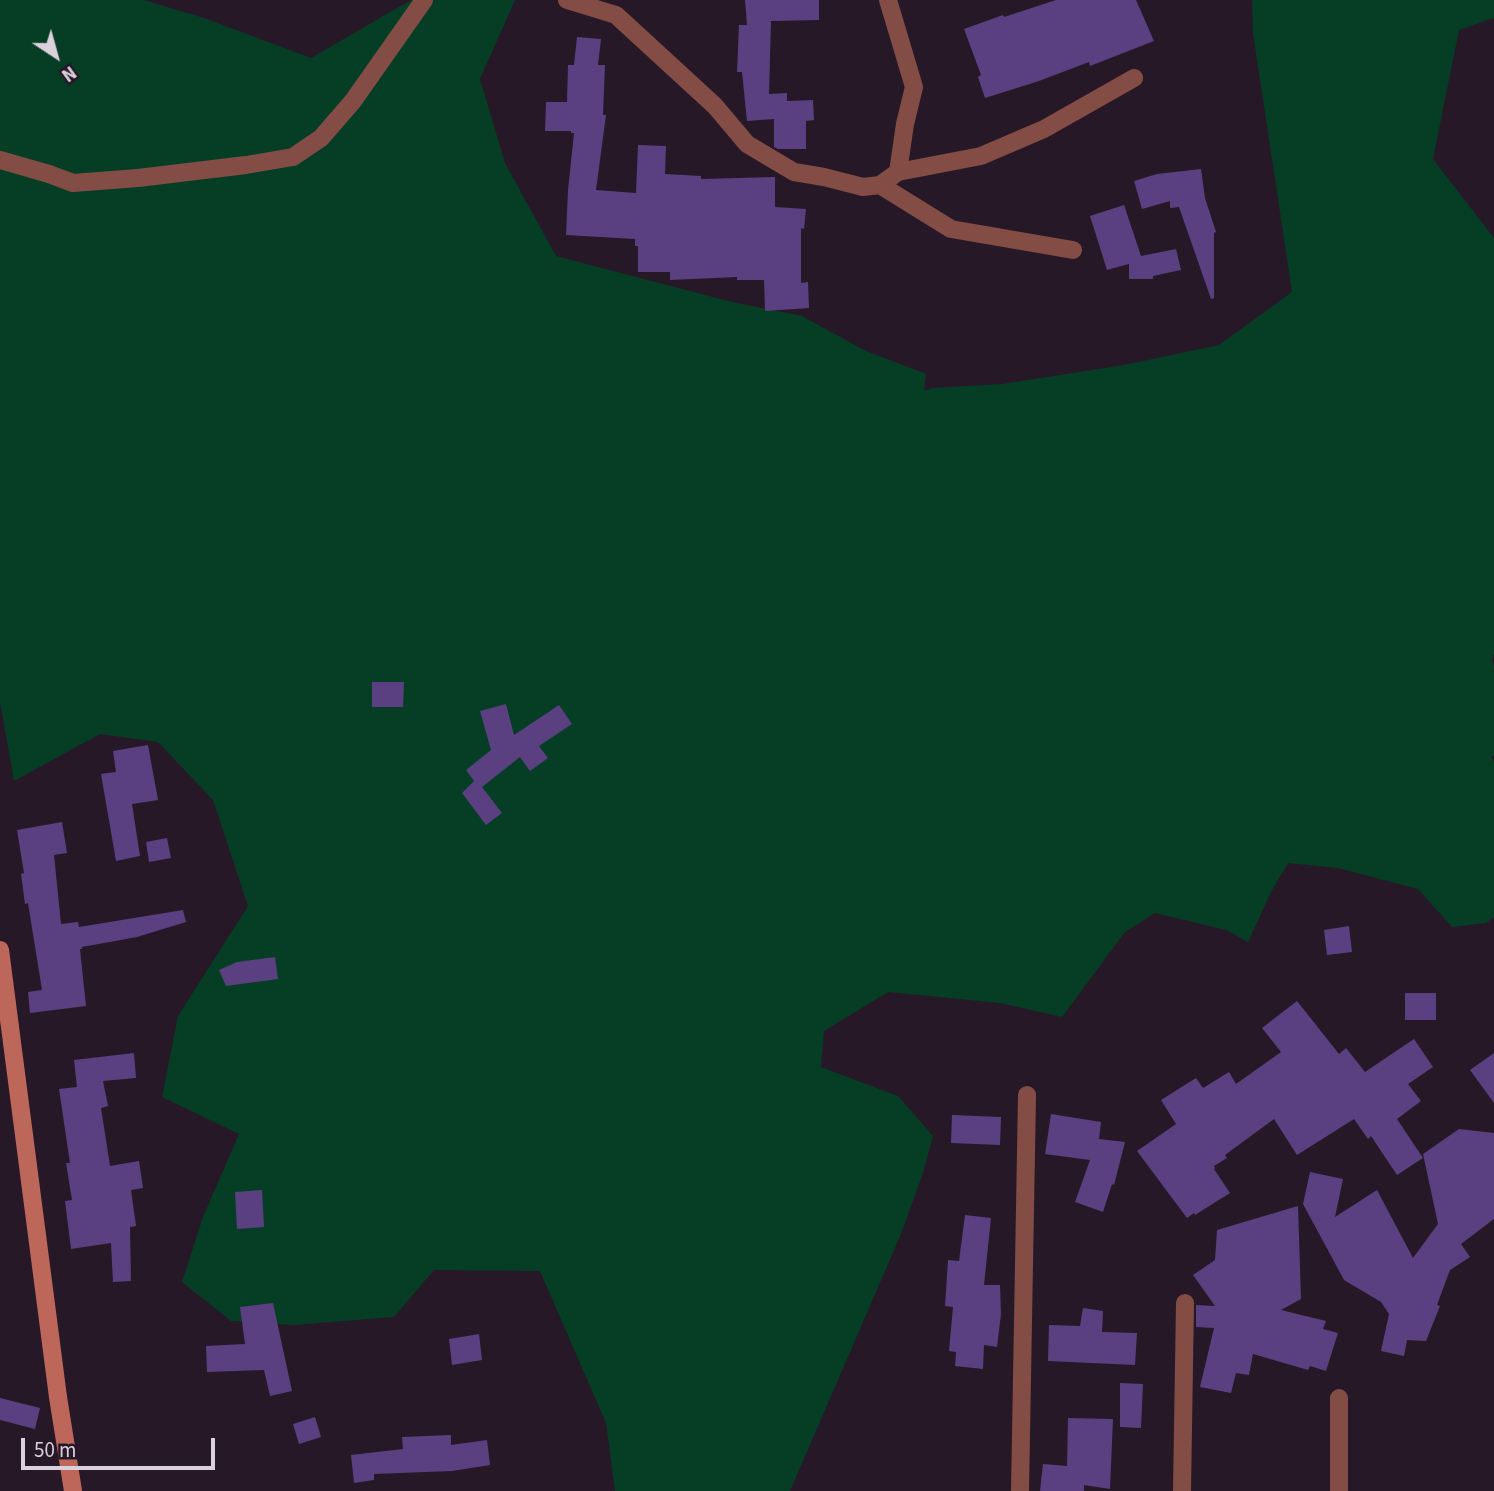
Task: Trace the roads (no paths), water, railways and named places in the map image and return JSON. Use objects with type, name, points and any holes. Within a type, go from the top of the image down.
[{"type":"main road","points":[[0,950],[58,1397],[73,1491]]},
{"type":"street","points":[[0,160],[73,183],[246,165],[293,156],[321,138],[353,101],[424,0]]},
{"type":"street","points":[[567,0],[616,15],[715,106],[747,144],[794,172],[863,187],[880,185],[898,172],[981,156],[1044,130],[1135,78]]},
{"type":"street","points":[[888,0],[914,87],[898,172]]},
{"type":"street","points":[[880,185],[951,229],[1073,250]]},
{"type":"street","points":[[1020,1491],[1027,1095]]},
{"type":"street","points":[[1182,1491],[1185,1303]]},
{"type":"street","points":[[1339,1398],[1339,1491]]}]
